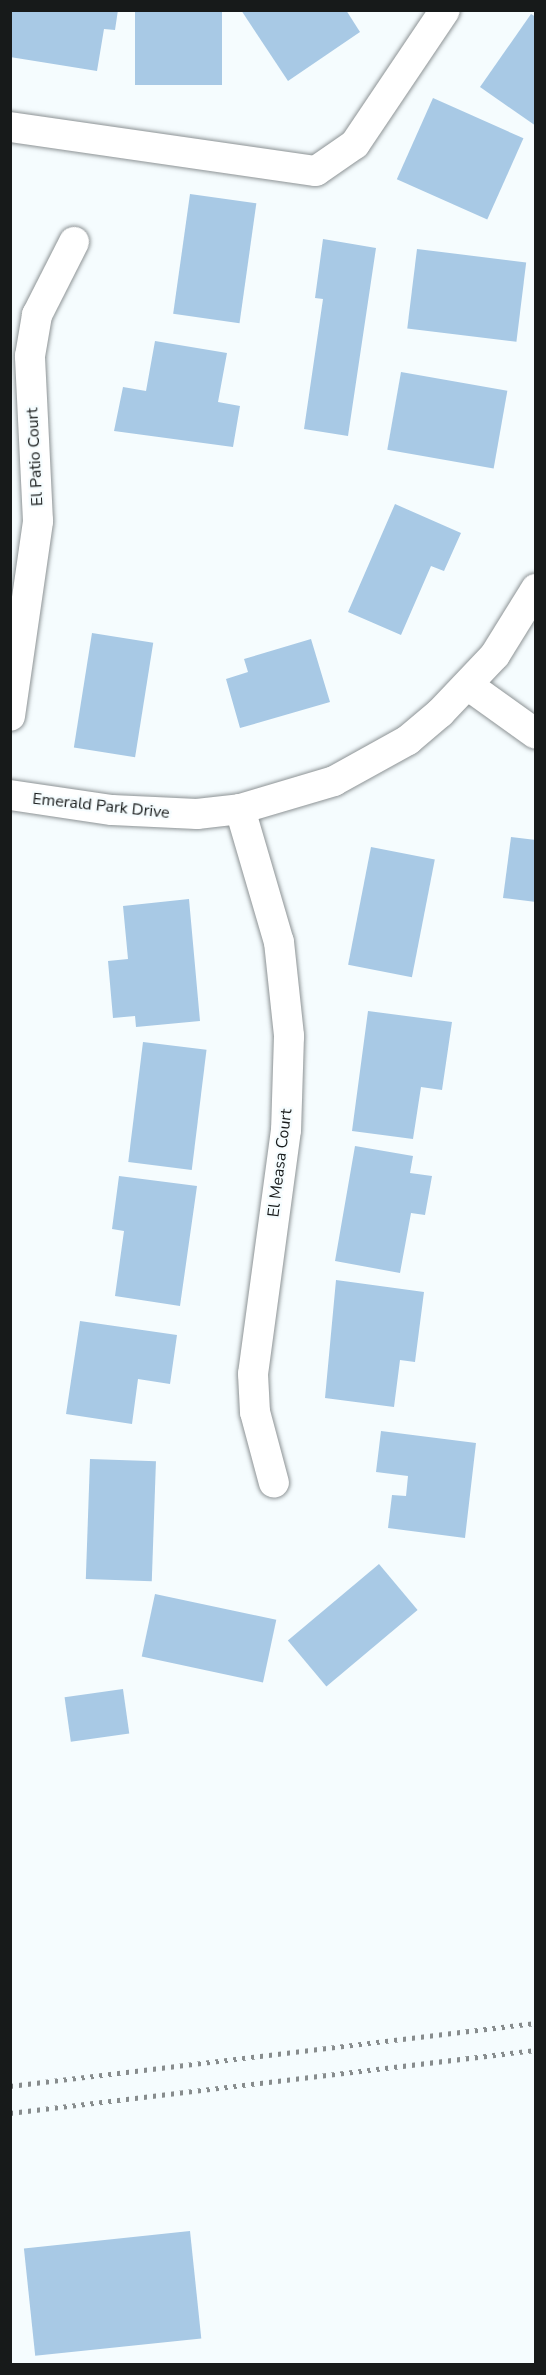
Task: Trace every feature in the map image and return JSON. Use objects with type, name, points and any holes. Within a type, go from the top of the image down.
[{"type":"street","points":[[10,127],[316,171],[355,144],[445,10]]},
{"type":"street","name":"El Patio Court","points":[[10,716],[38,520],[30,356],[37,315],[74,242]]},
{"type":"street","name":"Emerald Park Drive","points":[[10,795],[155,814],[240,809],[294,796],[372,762],[408,740],[469,686],[536,589]]},
{"type":"street","points":[[469,686],[536,734]]},
{"type":"street","name":"El Measa Court","points":[[240,809],[276,931],[289,1036],[286,1130],[253,1374],[255,1412],[274,1483]]},
{"type":"building","points":[[10,10],[118,10],[115,30],[104,29],[97,71],[10,57]]},
{"type":"building","points":[[135,10],[222,10],[222,85],[135,85]]},
{"type":"building","points":[[241,10],[346,10],[360,32],[288,81]]},
{"type":"building","points":[[531,14],[536,17],[536,126],[480,87]]},
{"type":"building","points":[[433,98],[523,138],[487,220],[397,179]]},
{"type":"building","points":[[190,194],[256,203],[240,323],[173,314]]},
{"type":"building","points":[[323,239],[376,248],[348,436],[304,429],[323,299],[315,298]]},
{"type":"building","points":[[417,249],[526,262],[516,342],[407,328]]},
{"type":"building","points":[[155,341],[227,353],[218,402],[240,406],[233,447],[114,431],[123,387],[146,391]]},
{"type":"building","points":[[401,372],[507,391],[494,469],[387,450]]},
{"type":"building","points":[[395,504],[461,533],[444,571],[431,566],[401,635],[348,612]]},
{"type":"building","points":[[92,633],[153,643],[135,757],[74,748]]},
{"type":"building","points":[[311,639],[330,702],[240,728],[226,679],[248,672],[244,659]]},
{"type":"building","points":[[511,837],[536,840],[536,902],[503,898]]},
{"type":"building","points":[[371,847],[435,859],[412,977],[348,965]]},
{"type":"building","points":[[189,899],[200,1021],[136,1027],[135,1016],[113,1018],[108,961],[128,959],[123,906]]},
{"type":"building","points":[[368,1011],[452,1022],[442,1090],[421,1087],[413,1139],[352,1131]]},
{"type":"building","points":[[143,1042],[207,1050],[192,1170],[128,1162]]},
{"type":"building","points":[[355,1146],[413,1156],[410,1173],[432,1176],[425,1215],[411,1213],[400,1273],[335,1261]]},
{"type":"building","points":[[119,1176],[197,1186],[180,1306],[115,1296],[124,1231],[112,1229]]},
{"type":"building","points":[[336,1280],[424,1292],[415,1362],[400,1360],[394,1407],[325,1398]]},
{"type":"building","points":[[80,1321],[177,1335],[170,1384],[138,1379],[132,1424],[66,1414]]},
{"type":"building","points":[[381,1431],[476,1443],[465,1538],[388,1528],[392,1495],[406,1496],[408,1476],[376,1472]]},
{"type":"building","points":[[90,1459],[156,1461],[152,1581],[86,1579]]},
{"type":"building","points":[[379,1564],[418,1610],[326,1686],[288,1640]]},
{"type":"building","points":[[155,1594],[276,1620],[263,1682],[142,1657]]},
{"type":"building","points":[[123,1689],[129,1734],[71,1742],[65,1697]]},
{"type":"building","points":[[190,2231],[201,2338],[35,2356],[24,2248]]},
{"type":"railway","points":[[10,2086],[536,2023]]},
{"type":"railway","points":[[10,2113],[536,2050]]}]
